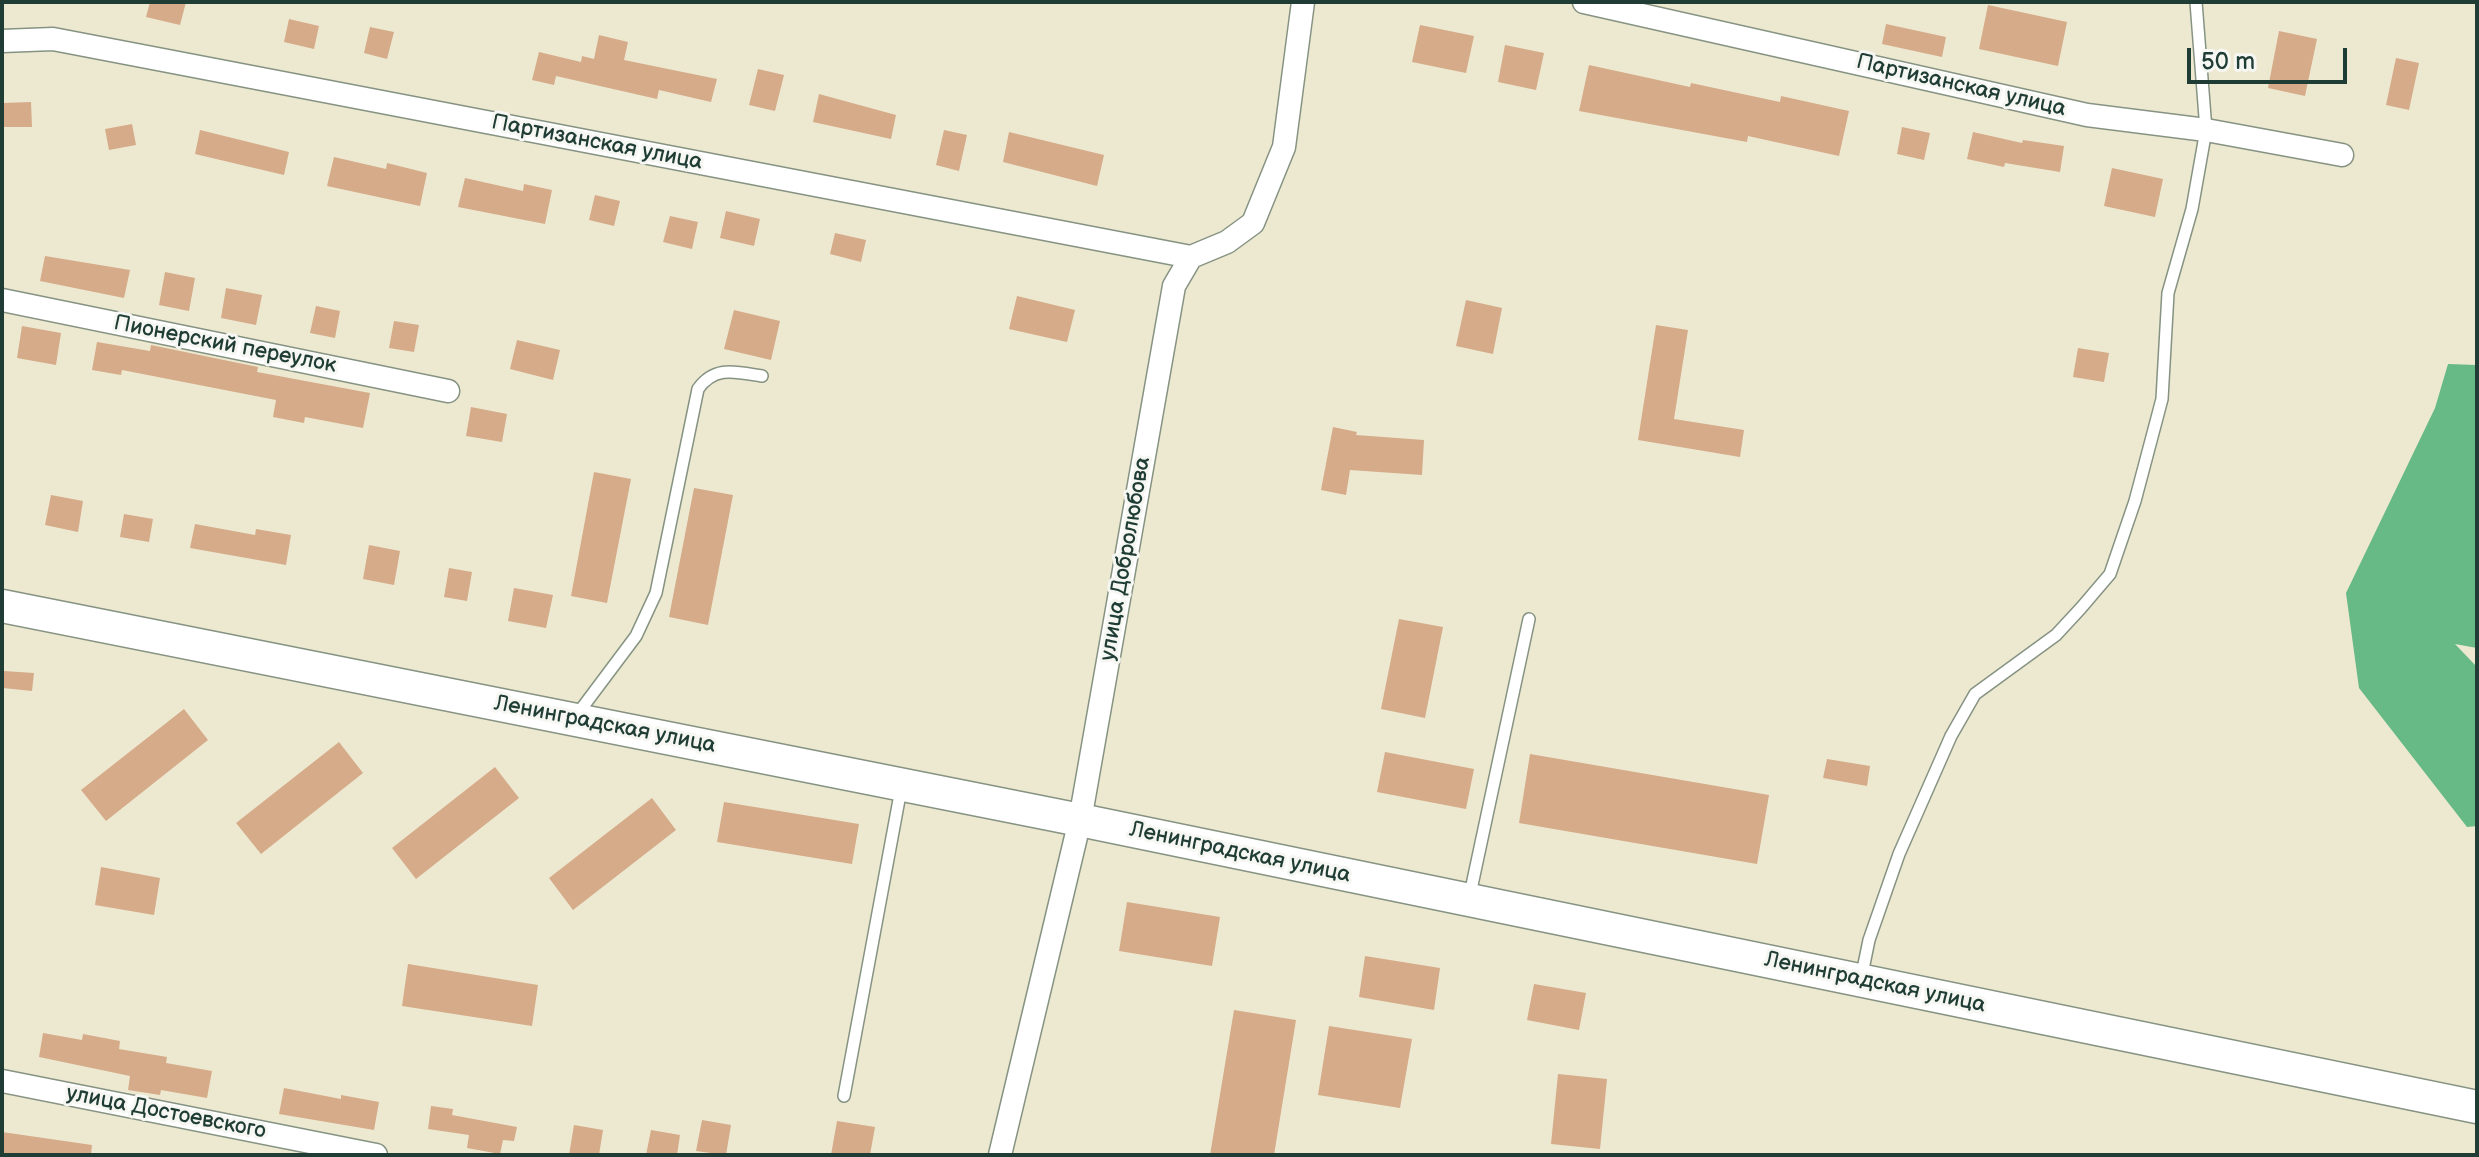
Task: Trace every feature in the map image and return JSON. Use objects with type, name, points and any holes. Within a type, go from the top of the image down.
[{"type":"street","points":[[1191,257],[1227,242],[1253,223],[1284,147],[1303,2]]},
{"type":"street","name":"Партизанская улица","points":[[1584,2],[2087,115],[2206,130],[2342,155]]},
{"type":"street","name":"Партизанская улица","points":[[2,41],[53,39],[1191,257]]},
{"type":"street","name":"улица Добролюбова","points":[[1000,1155],[1080,820],[1174,286],[1191,257]]},
{"type":"street","name":"Пионерский переулок","points":[[2,300],[448,391]]},
{"type":"street","name":"Ленинградская улица","points":[[2,606],[1080,820],[2477,1107]]},
{"type":"street","name":"улица Достоевского","points":[[2,1081],[376,1155]]},
{"type":"lane","points":[[1860,980],[1869,940],[1899,854],[1951,736],[1975,694],[2056,635],[2110,574],[2135,501],[2162,399],[2168,293],[2192,209],[2206,130],[2199,76],[2200,31],[2196,2]]},
{"type":"lane","points":[[573,719],[636,636],[656,593],[698,389],[707,376],[725,370],[762,376]]},
{"type":"lane","points":[[1469,900],[1529,619]]},
{"type":"lane","points":[[844,1096],[902,784]]},
{"type":"green space","points":[[2448,364],[2477,365],[2477,648],[2455,644],[2477,667],[2477,826],[2467,827],[2359,688],[2346,593],[2435,408]]},
{"type":"building","points":[[150,2],[186,2],[180,25],[146,17]]},
{"type":"building","points":[[1988,5],[2067,22],[2058,66],[1979,49]]},
{"type":"building","points":[[289,19],[319,26],[314,49],[284,42]]},
{"type":"building","points":[[1886,24],[1946,37],[1942,57],[1882,44]]},
{"type":"building","points":[[1420,25],[1474,36],[1466,73],[1412,62]]},
{"type":"building","points":[[370,27],[394,32],[387,59],[364,53]]},
{"type":"building","points":[[2279,31],[2317,39],[2305,96],[2268,88]]},
{"type":"building","points":[[599,35],[628,42],[624,60],[717,79],[711,102],[659,90],[657,99],[556,76],[554,85],[532,80],[539,52],[581,62],[582,56],[594,59]]},
{"type":"building","points":[[1505,45],[1544,53],[1536,90],[1498,82]]},
{"type":"building","points":[[2396,58],[2419,63],[2409,110],[2386,105]]},
{"type":"building","points":[[1589,65],[1690,87],[1691,83],[1780,102],[1781,96],[1849,111],[1839,156],[1748,136],[1747,142],[1579,111]]},
{"type":"building","points":[[758,69],[784,75],[775,111],[749,105]]},
{"type":"building","points":[[819,94],[896,115],[891,139],[813,122]]},
{"type":"building","points":[[31,102],[32,127],[2,127],[2,103]]},
{"type":"building","points":[[132,124],[136,145],[109,150],[105,129]]},
{"type":"building","points":[[1902,127],[1930,133],[1924,160],[1897,154]]},
{"type":"building","points":[[200,130],[289,152],[284,175],[195,154]]},
{"type":"building","points":[[944,130],[967,135],[959,171],[936,165]]},
{"type":"building","points":[[1009,132],[1104,155],[1097,186],[1003,162]]},
{"type":"building","points":[[1973,132],[2022,143],[2023,140],[2064,146],[2060,172],[2005,163],[2004,167],[1967,159]]},
{"type":"building","points":[[334,157],[386,169],[387,163],[427,173],[420,206],[327,186]]},
{"type":"building","points":[[2112,168],[2163,179],[2155,217],[2104,206]]},
{"type":"building","points":[[465,178],[523,191],[524,184],[552,190],[545,224],[458,207]]},
{"type":"building","points":[[595,195],[620,201],[614,226],[589,220]]},
{"type":"building","points":[[726,211],[760,219],[754,246],[720,238]]},
{"type":"building","points":[[670,216],[698,222],[692,249],[663,242]]},
{"type":"building","points":[[835,233],[866,240],[861,262],[830,254]]},
{"type":"building","points":[[45,256],[130,270],[124,298],[40,281]]},
{"type":"building","points":[[165,272],[195,278],[189,311],[159,305]]},
{"type":"building","points":[[226,288],[262,295],[256,325],[221,318]]},
{"type":"building","points":[[1017,296],[1075,310],[1067,342],[1009,329]]},
{"type":"building","points":[[1466,300],[1502,308],[1493,354],[1456,346]]},
{"type":"building","points":[[316,306],[340,311],[335,338],[310,333]]},
{"type":"building","points":[[734,310],[780,321],[771,360],[724,349]]},
{"type":"building","points":[[394,321],[419,325],[414,352],[389,348]]},
{"type":"building","points":[[1656,325],[1688,330],[1674,419],[1744,430],[1740,457],[1638,440]]},
{"type":"building","points":[[22,326],[61,333],[56,365],[17,358]]},
{"type":"building","points":[[517,340],[560,350],[553,380],[510,369]]},
{"type":"building","points":[[97,342],[150,351],[151,345],[258,367],[257,372],[370,393],[363,428],[305,417],[304,423],[273,417],[276,400],[122,370],[121,375],[92,370]]},
{"type":"building","points":[[2078,348],[2109,353],[2104,382],[2073,377]]},
{"type":"building","points":[[471,407],[507,414],[502,442],[466,436]]},
{"type":"building","points":[[1333,427],[1357,432],[1356,435],[1424,440],[1422,475],[1350,470],[1346,495],[1321,490]]},
{"type":"building","points":[[594,472],[631,479],[607,603],[571,596]]},
{"type":"building","points":[[694,488],[733,495],[708,625],[669,617]]},
{"type":"building","points":[[51,495],[83,501],[78,532],[45,525]]},
{"type":"building","points":[[124,514],[153,519],[149,542],[120,537]]},
{"type":"building","points":[[195,524],[255,535],[256,529],[291,535],[286,565],[190,548]]},
{"type":"building","points":[[369,545],[400,551],[394,585],[363,579]]},
{"type":"building","points":[[449,568],[472,572],[467,601],[444,597]]},
{"type":"building","points":[[514,588],[553,595],[546,628],[508,621]]},
{"type":"building","points":[[1399,619],[1443,627],[1425,718],[1381,709]]},
{"type":"building","points":[[4,671],[34,673],[32,691],[3,688]]},
{"type":"building","points":[[184,709],[208,740],[106,821],[81,790]]},
{"type":"building","points":[[339,742],[363,773],[261,854],[236,823]]},
{"type":"building","points":[[1385,752],[1474,769],[1466,809],[1377,792]]},
{"type":"building","points":[[1530,754],[1769,795],[1757,864],[1519,823]]},
{"type":"building","points":[[1827,759],[1870,766],[1867,786],[1823,778]]},
{"type":"building","points":[[495,767],[519,798],[416,879],[392,848]]},
{"type":"building","points":[[652,798],[676,830],[573,910],[549,878]]},
{"type":"building","points":[[724,802],[859,824],[852,864],[717,842]]},
{"type":"building","points":[[101,867],[160,878],[154,915],[95,905]]},
{"type":"building","points":[[1127,902],[1220,917],[1212,966],[1119,951]]},
{"type":"building","points":[[1365,956],[1440,968],[1434,1010],[1359,997]]},
{"type":"building","points":[[408,964],[538,985],[532,1026],[402,1006]]},
{"type":"building","points":[[1534,984],[1586,993],[1579,1030],[1527,1020]]},
{"type":"building","points":[[1234,1010],[1296,1020],[1274,1155],[1210,1155]]},
{"type":"building","points":[[1329,1026],[1412,1039],[1400,1108],[1318,1095]]},
{"type":"building","points":[[43,1033],[82,1040],[83,1034],[120,1041],[119,1049],[167,1057],[166,1063],[212,1071],[207,1098],[161,1090],[160,1095],[128,1090],[130,1076],[39,1057]]},
{"type":"building","points":[[1558,1074],[1607,1079],[1600,1149],[1551,1144]]},
{"type":"building","points":[[284,1088],[341,1099],[341,1095],[379,1102],[374,1130],[279,1114]]},
{"type":"building","points":[[431,1106],[453,1109],[452,1115],[517,1127],[514,1141],[503,1140],[500,1154],[467,1148],[469,1135],[428,1129]]},
{"type":"building","points":[[702,1120],[731,1125],[726,1155],[696,1151]]},
{"type":"building","points":[[837,1121],[875,1127],[870,1155],[831,1155]]},
{"type":"building","points":[[574,1125],[603,1130],[599,1155],[569,1155]]},
{"type":"building","points":[[651,1130],[680,1135],[677,1155],[646,1155]]},
{"type":"building","points":[[2,1132],[92,1145],[91,1155],[2,1155]]}]
